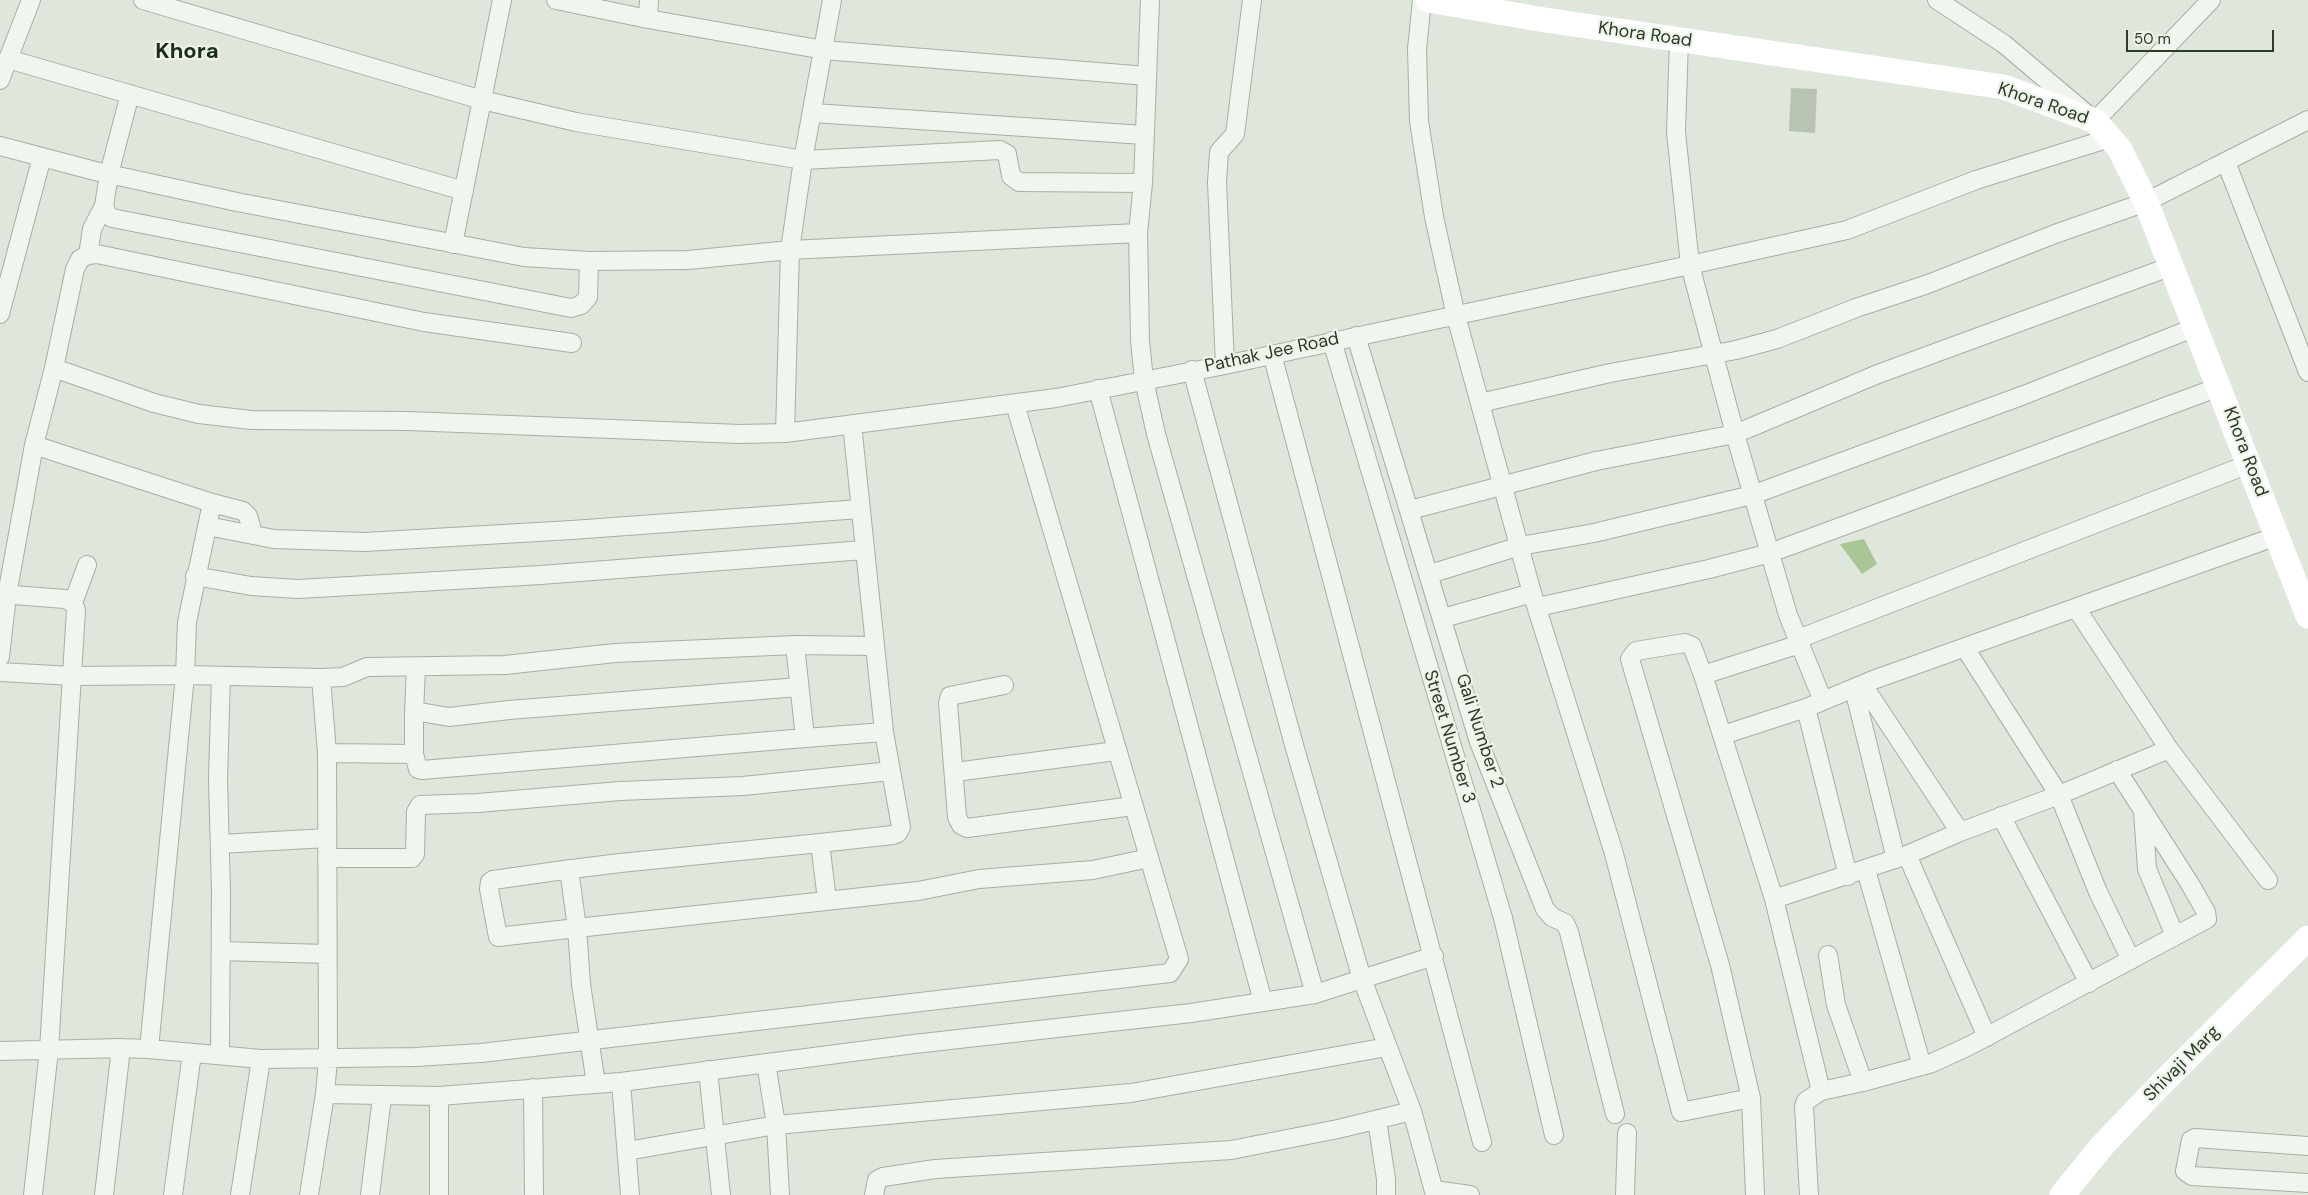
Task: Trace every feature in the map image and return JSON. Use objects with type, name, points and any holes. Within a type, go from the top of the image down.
[{"type":"street","points":[[31,0],[3,71],[130,94],[464,191]]},
{"type":"street","points":[[143,0],[482,100],[576,122],[803,160],[1000,150],[1007,154],[1011,176],[1019,182],[1143,183]]},
{"type":"street","points":[[453,244],[502,0]]},
{"type":"street","points":[[556,0],[648,19],[824,50],[1147,76]]},
{"type":"street","points":[[648,19],[649,0]]},
{"type":"street","points":[[785,433],[790,250],[803,160],[832,0]]},
{"type":"street","points":[[1150,0],[1143,183],[1138,233],[1140,341],[1144,380],[1156,434],[1315,994]]},
{"type":"street","points":[[1225,365],[1218,182],[1219,152],[1235,134],[1252,0]]},
{"type":"street","points":[[1422,0],[1417,48],[1419,121],[1434,217],[1456,316],[1535,600],[1613,850],[1681,1112],[1751,1098]]},
{"type":"street","name":"Khora Road","points":[[1428,0],[1489,5],[1679,40],[2004,87],[2103,130],[2119,148],[2146,202],[2308,616]]},
{"type":"street","points":[[1937,0],[2004,44],[2103,130],[2211,0]]},
{"type":"street","points":[[1679,40],[1676,132],[1690,265],[1752,495],[1788,615],[1823,701]]},
{"type":"street","points":[[88,255],[92,229],[104,206],[109,174],[130,94]]},
{"type":"street","points":[[813,113],[1144,135]]},
{"type":"street","points":[[1480,403],[1610,373],[1713,354],[1777,339],[1856,308],[1928,284],[2055,234],[2146,202],[2308,120]]},
{"type":"street","name":"Pathak Jee Road","points":[[54,368],[154,403],[199,414],[251,420],[408,421],[740,434],[785,433],[1015,404],[1225,365],[1847,230],[2103,130]]},
{"type":"street","points":[[0,146],[109,174],[524,257],[589,261],[688,260],[790,250],[1138,233]]},
{"type":"street","points":[[0,314],[42,157]]},
{"type":"street","points":[[2226,162],[2308,372]]},
{"type":"street","points":[[104,206],[107,214],[112,218],[571,308],[581,305],[588,297],[589,261]]},
{"type":"street","points":[[0,656],[4,594],[34,445],[54,368],[75,269],[80,259],[88,255],[97,254],[424,322],[572,343]]},
{"type":"street","points":[[1410,510],[1596,461],[1735,434],[1878,374],[2172,266]]},
{"type":"street","points":[[1430,574],[1520,546],[1594,533],[1752,495],[2024,395],[2196,326]]},
{"type":"street","name":"Gali Number 2","points":[[1356,336],[1430,574],[1479,742],[1545,909],[1552,917],[1565,923],[1569,932],[1615,1114]]},
{"type":"street","name":"Street Number 3","points":[[1332,341],[1503,918],[1554,1135]]},
{"type":"street","points":[[1272,354],[1434,956],[1482,1142]]},
{"type":"street","points":[[1192,370],[1294,745],[1362,979],[1412,1111],[1435,1192],[1470,1195]]},
{"type":"street","points":[[1443,618],[1709,570],[1770,553],[2219,387]]},
{"type":"street","points":[[1098,389],[1263,1002]]},
{"type":"street","points":[[0,1051],[121,1048],[262,1059],[415,1058],[1170,973],[1178,959],[1015,404]]},
{"type":"street","points":[[852,424],[884,732],[901,819],[898,833],[569,869],[493,880],[490,882],[489,889],[498,937],[925,890],[979,880],[1094,870],[1149,858]]},
{"type":"street","points":[[34,445],[212,503],[243,511],[248,516],[253,534]]},
{"type":"street","points":[[1703,675],[1799,642],[2249,464]]},
{"type":"street","points":[[150,1050],[185,675],[187,622],[195,576],[212,503]]},
{"type":"street","points":[[207,526],[274,539],[365,542],[572,530],[860,509]]},
{"type":"street","points":[[1723,735],[1806,708],[1965,648],[2277,536]]},
{"type":"street","points":[[195,576],[251,586],[298,589],[541,575],[864,550]]},
{"type":"street","points":[[73,603],[87,564]]},
{"type":"street","points":[[4,594],[65,599],[73,603],[76,610],[49,1050],[33,1195]]},
{"type":"street","points":[[2076,608],[2170,750],[2268,880]]},
{"type":"street","points":[[1755,1195],[1751,1098],[1720,965],[1630,659],[1636,651],[1685,643],[1692,646],[1696,653],[1774,899],[1821,1091]]},
{"type":"street","points":[[0,672],[73,676],[185,675],[321,678],[343,677],[367,667],[416,668],[505,665],[615,653],[796,645],[874,646]]},
{"type":"street","points":[[796,645],[805,738]]},
{"type":"street","points":[[1965,648],[2059,795],[2098,892],[2131,960]]},
{"type":"street","points":[[416,668],[414,754],[418,769],[422,770],[884,732]]},
{"type":"street","points":[[220,1055],[220,844],[218,778],[222,676]]},
{"type":"street","points":[[309,1195],[325,1094],[328,1059],[327,753],[321,678]]},
{"type":"street","points":[[1004,684],[950,696],[948,703],[955,772],[957,817],[961,825],[967,828],[1133,806]]},
{"type":"street","points":[[414,713],[426,711],[449,717],[509,710],[799,687]]},
{"type":"street","points":[[1859,687],[1960,832]]},
{"type":"street","points":[[1859,687],[1902,857],[1987,1037]]},
{"type":"street","points":[[1806,708],[1848,876]]},
{"type":"street","points":[[1774,899],[1902,857],[1960,832],[2059,795],[2170,750]]},
{"type":"street","points":[[955,772],[1116,751]]},
{"type":"street","points":[[327,753],[414,754]]},
{"type":"street","points":[[1809,1195],[1804,1106],[1811,1096],[1821,1091],[1932,1064],[2090,983],[2203,922],[2207,918],[2206,912],[2117,770]]},
{"type":"street","points":[[327,858],[412,858],[415,854],[416,812],[420,805],[478,803],[620,791],[743,786],[891,771]]},
{"type":"street","points":[[2143,810],[2147,869],[2175,936]]},
{"type":"street","points":[[2001,816],[2090,983]]},
{"type":"street","points":[[220,844],[327,838]]},
{"type":"street","points":[[820,843],[827,900]]},
{"type":"street","points":[[569,869],[577,928],[581,984],[596,1084]]},
{"type":"street","points":[[1866,870],[1922,1066]]},
{"type":"street","name":"Shivaji Marg","points":[[2062,1195],[2102,1146],[2159,1086],[2308,938]]},
{"type":"street","points":[[220,951],[328,954]]},
{"type":"street","points":[[1828,955],[1836,1004],[1863,1082]]},
{"type":"street","points":[[325,1094],[382,1097],[439,1096],[621,1082],[1191,1013],[1315,994],[1434,956]]},
{"type":"street","points":[[628,1151],[776,1125],[1131,1093],[1387,1047]]},
{"type":"street","points":[[104,1195],[121,1048]]},
{"type":"street","points":[[173,1195],[192,1053]]},
{"type":"street","points":[[240,1195],[262,1059]]},
{"type":"street","points":[[766,1063],[776,1125],[780,1195]]},
{"type":"street","points":[[708,1070],[721,1195]]},
{"type":"street","points":[[621,1082],[630,1195]]},
{"type":"street","points":[[533,1088],[534,1195]]},
{"type":"street","points":[[439,1096],[439,1195]]},
{"type":"street","points":[[370,1195],[382,1097]]},
{"type":"street","points":[[874,1195],[877,1180],[891,1175],[935,1169],[1231,1150],[1412,1111]]},
{"type":"street","points":[[1376,1120],[1386,1179],[1386,1195]]},
{"type":"street","points":[[1625,1195],[1626,1133]]},
{"type":"street","points":[[2308,1146],[2195,1138],[2191,1140],[2185,1171],[2192,1176],[2308,1183]]},
{"type":"shaded area","points":[[1864,539],[1877,564],[1862,574],[1840,544]]},
{"type":"building","points":[[1791,88],[1817,89],[1815,133],[1789,131]]},
{"type":"district","name":"Khora","points":[[187,52]]}]
